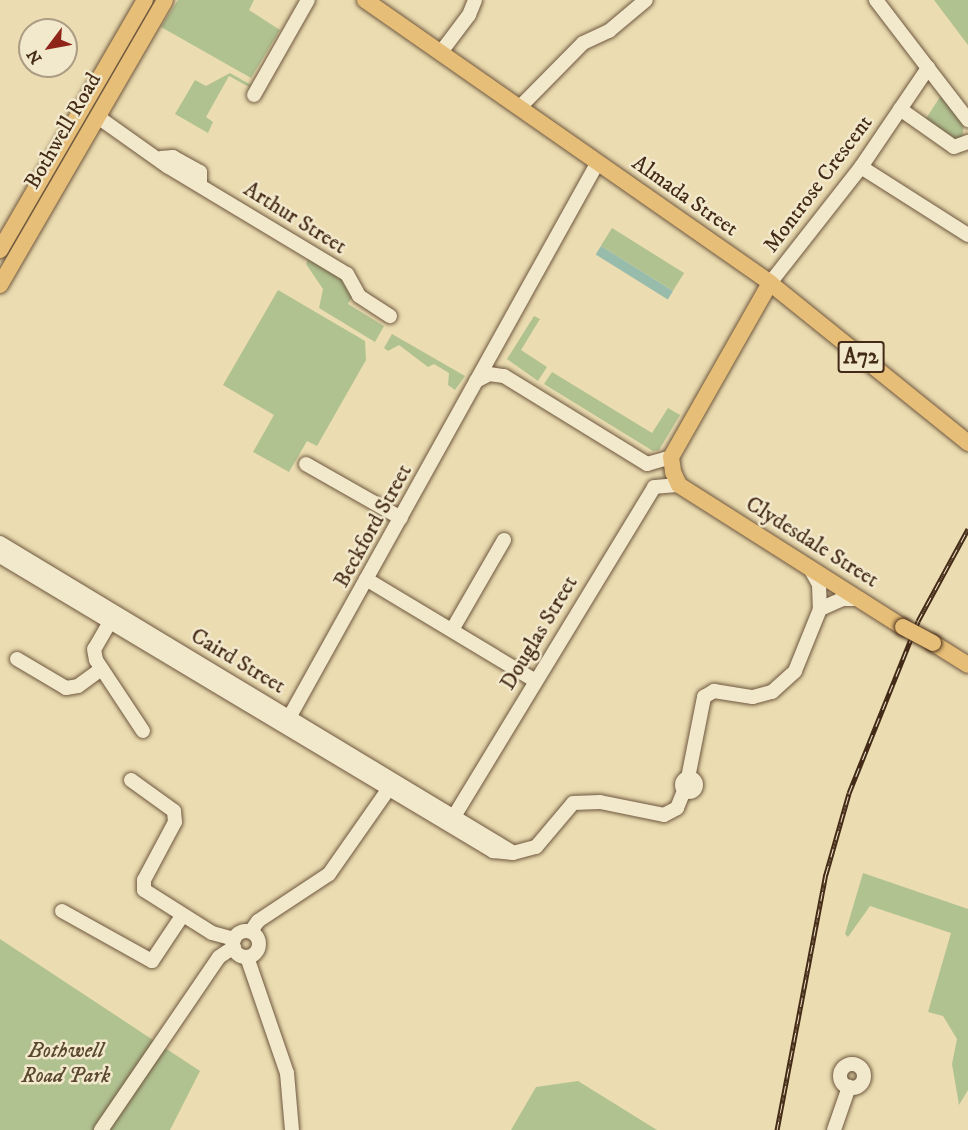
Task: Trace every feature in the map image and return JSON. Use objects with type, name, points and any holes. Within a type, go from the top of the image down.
[{"type":"main road","name":"Bothwell Road","points":[[0,250],[146,0]]},
{"type":"main road","name":"Bothwell Road","points":[[0,285],[165,0]]},
{"type":"main road","name":"Almada Street","points":[[365,0],[770,284],[968,443]]},
{"type":"main road","points":[[679,485],[671,457],[770,284]]},
{"type":"main road","name":"Clydesdale Street","points":[[679,485],[903,627],[968,665]]},
{"type":"street","points":[[254,95],[308,0]]},
{"type":"street","points":[[441,52],[469,15],[475,0]]},
{"type":"street","points":[[519,108],[583,43],[609,32],[646,0]]},
{"type":"street","points":[[876,0],[968,120]]},
{"type":"street","name":"Montrose Crescent","points":[[770,284],[861,167],[928,68]]},
{"type":"street","name":"Montrose Crescent","points":[[900,109],[954,147],[968,142]]},
{"type":"street","name":"Arthur Street","points":[[98,117],[160,158],[173,157],[200,172],[200,184],[347,274],[358,296],[390,316]]},
{"type":"street","name":"Beckford Street","points":[[288,721],[598,162]]},
{"type":"street","points":[[861,167],[968,235]]},
{"type":"street","points":[[494,346],[494,363],[504,376],[647,464],[654,487],[679,485]]},
{"type":"street","points":[[476,381],[489,374],[504,376]]},
{"type":"street","points":[[647,464],[671,457]]},
{"type":"street","points":[[306,464],[401,518]]},
{"type":"street","name":"Douglas Street","points":[[453,819],[654,487]]},
{"type":"street","points":[[453,630],[504,540]]},
{"type":"street","name":"Caird Street","points":[[0,543],[112,617],[453,819],[513,852],[536,847],[573,802],[600,802],[664,815],[677,808],[686,784],[704,697],[714,691],[765,696],[784,685],[795,670],[820,609]]},
{"type":"street","name":"Caird Street","points":[[0,556],[265,701],[288,721]]},
{"type":"street","points":[[809,567],[819,584],[820,609],[842,599],[860,599]]},
{"type":"street","points":[[366,579],[536,681]]},
{"type":"street","points":[[112,617],[94,649],[101,669],[142,731]]},
{"type":"street","points":[[17,659],[66,688],[78,686],[101,669]]},
{"type":"street","points":[[265,701],[300,698]]},
{"type":"street","points":[[131,780],[174,811],[175,822],[143,885],[148,893],[182,916],[234,943],[238,954],[247,957],[256,953],[260,944],[251,931]]},
{"type":"street","points":[[101,1130],[219,957],[234,943],[240,932],[251,931],[258,921],[329,874],[393,783]]},
{"type":"street","points":[[62,911],[152,961],[182,916]]},
{"type":"street","points":[[247,957],[287,1073],[292,1130]]},
{"type":"street","points":[[834,1130],[849,1088]]},
{"type":"green space","points":[[178,0],[254,0],[249,10],[280,30],[251,78],[161,27]]},
{"type":"green space","points":[[934,0],[968,0],[968,45]]},
{"type":"green space","points":[[230,73],[251,85],[249,87],[229,76],[206,117],[213,122],[208,133],[175,114],[195,80],[206,86]]},
{"type":"green space","points":[[942,94],[964,123],[962,139],[953,141],[925,120]]},
{"type":"green space","points":[[612,228],[684,273],[673,291],[601,246]]},
{"type":"green space","points":[[309,257],[345,277],[353,295],[348,304],[384,326],[375,342],[319,308],[323,289],[306,264]]},
{"type":"green space","points":[[278,290],[365,341],[366,360],[317,446],[307,441],[289,472],[253,452],[274,415],[223,385]]},
{"type":"green space","points":[[534,316],[540,319],[521,350],[547,367],[538,381],[507,359]]},
{"type":"green space","points":[[392,334],[465,376],[455,390],[448,385],[449,373],[434,364],[428,367],[399,345],[388,351],[384,348]]},
{"type":"green space","points":[[552,372],[652,433],[668,408],[680,415],[659,450],[653,451],[544,384]]},
{"type":"green space","points":[[863,873],[968,909],[968,1090],[959,1105],[952,1064],[957,1039],[943,1016],[928,1012],[951,933],[870,906],[848,937],[845,934]]},
{"type":"green space","name":"Bothwell Road Park","points":[[0,939],[200,1071],[170,1130],[0,1130]]},
{"type":"green space","points":[[578,1081],[657,1130],[511,1130],[536,1087]]},
{"type":"shaded area","points":[[601,246],[673,291],[668,300],[596,254]]},
{"type":"railway","points":[[777,1130],[826,874],[849,793],[918,621],[968,529]]}]
